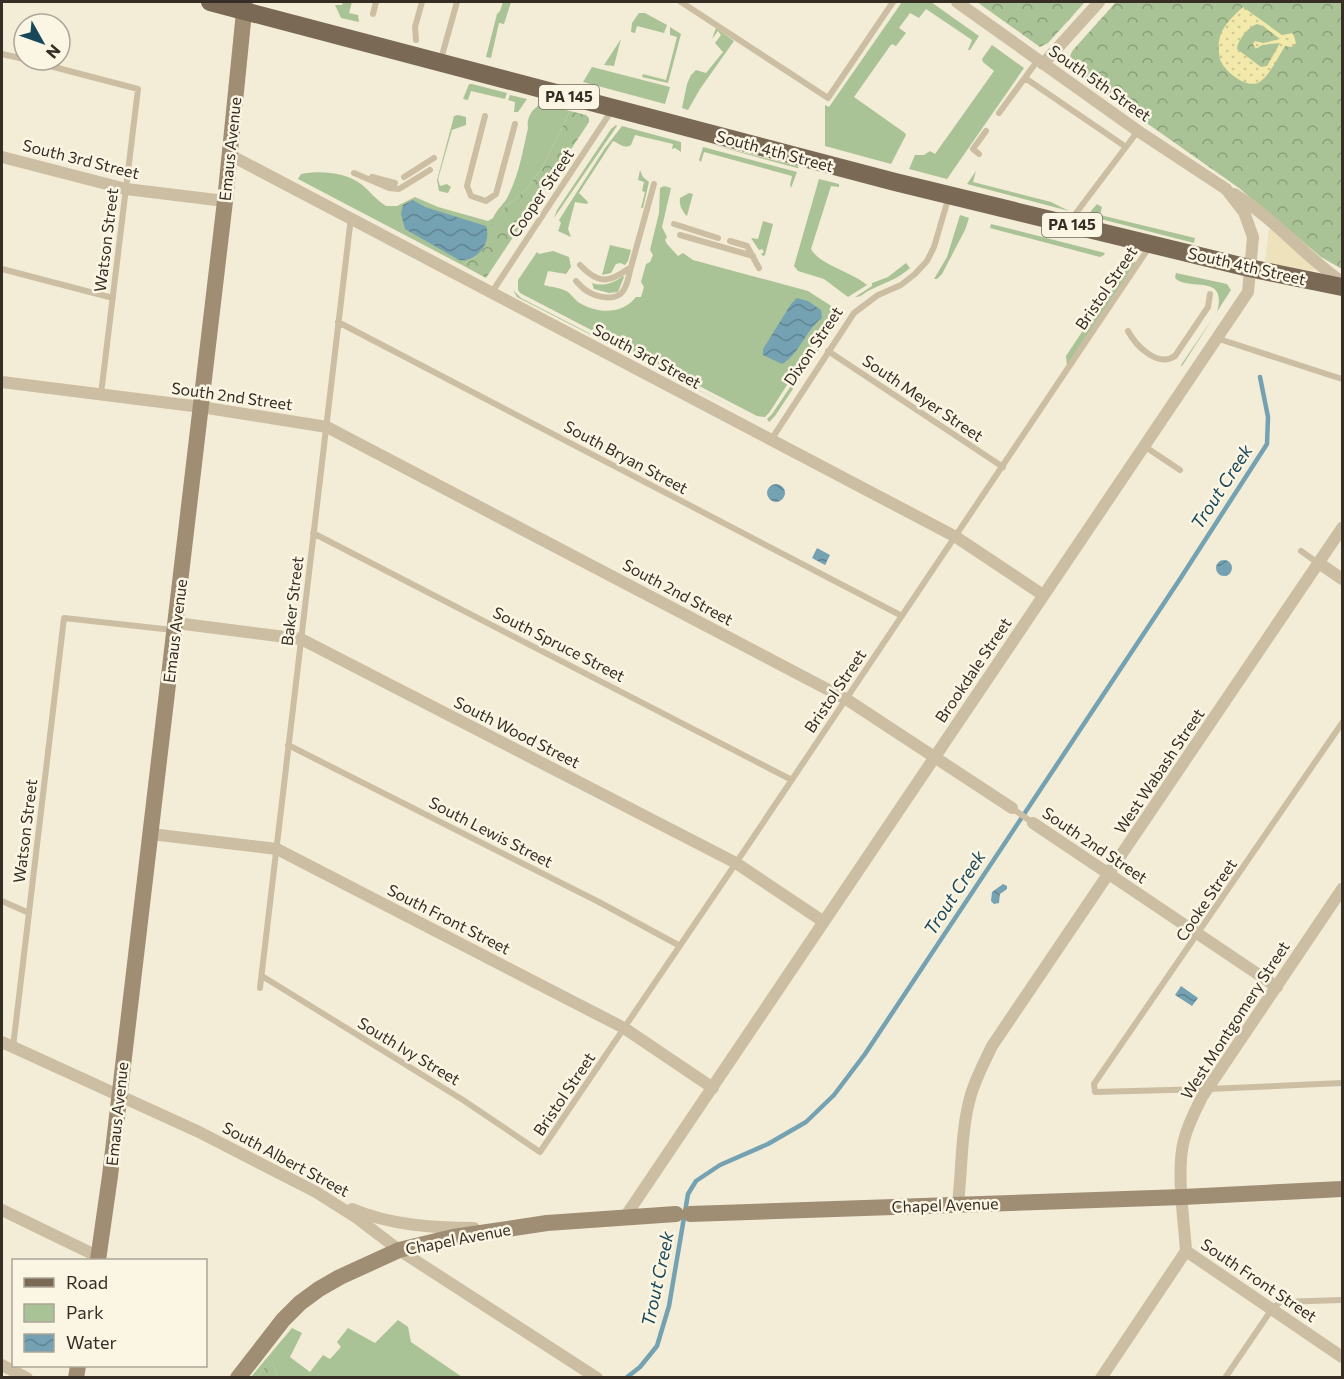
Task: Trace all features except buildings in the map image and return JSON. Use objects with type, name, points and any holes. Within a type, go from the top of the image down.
[{"type":"main road","name":"South 4th Street","points":[[210,2],[245,6],[440,63],[949,196],[1249,268],[1342,287]]},
{"type":"main road","name":"Emaus Avenue","points":[[98,1258],[151,834],[225,201],[245,6]]},
{"type":"main road","name":"Chapel Avenue","points":[[238,1377],[283,1320],[319,1289],[399,1250],[453,1237],[547,1223],[626,1217],[1342,1189]]},
{"type":"street","name":"South 5th Street","points":[[957,2],[1138,131],[1251,204],[1342,282]]},
{"type":"street","points":[[1041,62],[1099,2]]},
{"type":"street","name":"South 3rd Street","points":[[230,155],[956,537],[1043,596]]},
{"type":"street","name":"South 3rd Street","points":[[2,157],[126,189],[225,201]]},
{"type":"street","name":"South 5th Street","points":[[1226,189],[1245,212],[1249,222],[1253,237],[1249,268]]},
{"type":"street","name":"Brookdale Street","points":[[626,1217],[1248,292],[1249,268]]},
{"type":"street","name":"South 2nd Street","points":[[2,382],[201,407],[327,427],[846,699],[1012,808]]},
{"type":"street","name":"West Wabash Street","points":[[958,1204],[970,1098],[992,1046],[1342,528]]},
{"type":"street","points":[[1319,563],[1342,579]]},
{"type":"street","name":"South Wood Street","points":[[175,627],[301,639],[736,863],[824,922]]},
{"type":"street","name":"South 2nd Street","points":[[1033,823],[1277,987]]},
{"type":"street","name":"South Front Street","points":[[151,834],[277,849],[624,1028],[713,1088]]},
{"type":"street","name":"West Montgomery Street","points":[[1186,1251],[1181,1160],[1191,1118],[1342,889]]},
{"type":"street","name":"South Albert Street","points":[[2,1042],[199,1132],[334,1202],[399,1250],[597,1377]]},
{"type":"street","name":"Chapel Avenue","points":[[334,1202],[378,1218],[428,1227],[476,1228],[547,1223]]},
{"type":"street","points":[[2,1210],[98,1258]]},
{"type":"street","points":[[1101,1377],[1186,1251]]},
{"type":"street","name":"South Front Street","points":[[1186,1251],[1342,1357]]},
{"type":"street","points":[[2,1365],[27,1377]]},
{"type":"lane","points":[[373,15],[376,2]]},
{"type":"lane","points":[[416,40],[415,27],[422,2]]},
{"type":"lane","points":[[440,63],[457,2]]},
{"type":"lane","points":[[681,2],[828,98],[892,2]]},
{"type":"lane","points":[[999,113],[1025,78],[1041,62]]},
{"type":"lane","name":"Watson Street","points":[[72,72],[138,88],[101,394]]},
{"type":"lane","points":[[1025,78],[1126,147]]},
{"type":"lane","name":"Cooper Street","points":[[492,292],[614,108]]},
{"type":"lane","points":[[485,116],[467,186],[471,196],[480,200],[486,201],[496,194],[515,124]]},
{"type":"lane","points":[[979,154],[973,149],[986,131]]},
{"type":"lane","points":[[1068,224],[1138,131]]},
{"type":"lane","points":[[404,177],[434,158]]},
{"type":"lane","points":[[395,183],[354,173],[389,188],[399,189],[430,170]]},
{"type":"lane","points":[[576,281],[588,292],[608,298],[621,294],[625,289],[654,184]]},
{"type":"lane","name":"Dixon Street","points":[[771,440],[854,313],[878,295],[908,280],[927,261],[934,247],[949,196]]},
{"type":"lane","name":"Baker Street","points":[[261,988],[351,217]]},
{"type":"lane","points":[[674,224],[718,238]]},
{"type":"lane","points":[[680,235],[753,256]]},
{"type":"lane","points":[[730,241],[747,246],[759,268]]},
{"type":"lane","name":"Bristol Street","points":[[540,1152],[1151,244]]},
{"type":"lane","points":[[580,265],[591,276],[605,280],[631,267]]},
{"type":"lane","points":[[2,269],[113,298]]},
{"type":"lane","points":[[1128,331],[1133,341],[1157,358],[1171,359],[1208,308],[1210,294]]},
{"type":"lane","name":"South Bryan Street","points":[[338,322],[902,616]]},
{"type":"lane","points":[[1216,339],[1342,379]]},
{"type":"lane","name":"South Meyer Street","points":[[828,351],[1003,467]]},
{"type":"lane","points":[[1144,446],[1180,470]]},
{"type":"lane","name":"South Spruce Street","points":[[313,533],[792,780]]},
{"type":"lane","points":[[1301,551],[1319,563]]},
{"type":"lane","name":"Watson Street","points":[[13,1048],[64,618]]},
{"type":"lane","name":"South Wood Street","points":[[64,618],[175,627]]},
{"type":"lane","name":"Cooke Street","points":[[1208,1089],[1095,1092],[1094,1084],[1199,935],[1342,723]]},
{"type":"lane","name":"South Lewis Street","points":[[288,745],[599,902],[680,946]]},
{"type":"lane","name":"South 2nd Street","points":[[1012,808],[1033,823]]},
{"type":"lane","points":[[2,901],[29,914]]},
{"type":"lane","name":"South Ivy Street","points":[[262,976],[463,1100],[540,1152]]},
{"type":"lane","points":[[1208,1089],[1342,1083]]},
{"type":"lane","points":[[1225,1377],[1272,1309],[1280,1302],[1342,1300]]},
{"type":"green space","points":[[343,2],[352,2],[349,13],[358,15],[359,22],[341,18],[335,5],[342,5]]},
{"type":"green space","points":[[503,2],[511,2],[504,24],[499,23],[491,58],[486,57],[497,14]]},
{"type":"green space","points":[[902,2],[931,2],[979,36],[968,50],[972,40],[926,9],[919,18],[910,13],[899,28],[906,33],[896,46],[892,44],[890,46],[854,97],[905,133],[891,164],[825,146],[825,105],[829,107]]},
{"type":"green space","points":[[977,2],[1085,2],[1048,43],[1040,47]]},
{"type":"green space","points":[[1116,2],[1342,2],[1342,269],[1321,257],[1239,188],[1074,72],[1070,61],[1073,50]]},
{"type":"green space","points":[[639,13],[645,13],[667,25],[664,33],[637,26],[635,33],[631,32],[632,23]]},
{"type":"green space","points":[[670,27],[681,34],[668,83],[642,77],[643,74],[666,80],[677,37],[670,35]]},
{"type":"green space","points":[[716,28],[734,41],[688,110],[682,108],[691,75],[696,70],[706,73],[723,52],[715,43],[721,35],[718,31],[712,39]]},
{"type":"green space","points":[[621,39],[614,66],[604,65]]},
{"type":"green space","points":[[992,45],[1024,68],[947,179],[909,169],[915,155],[924,155],[930,151],[935,154],[994,71],[982,59]]},
{"type":"green space","points":[[592,67],[670,87],[665,104],[583,82]]},
{"type":"green space","points":[[469,84],[507,93],[505,99],[471,91],[468,100],[463,99]]},
{"type":"green space","points":[[510,95],[527,99],[518,112],[514,112],[515,102],[508,100]]},
{"type":"green space","points":[[542,103],[570,111],[542,168],[526,190],[505,207],[475,257],[462,265],[298,179],[301,174],[308,173],[324,172],[340,175],[361,184],[386,206],[397,206],[415,197],[438,207],[488,221],[493,218],[509,194],[520,162],[529,117],[533,110]]},
{"type":"green space","points":[[570,111],[586,115],[589,122],[486,278],[462,265],[475,257],[489,233],[486,226],[494,224],[505,207],[526,190],[542,168]]},
{"type":"green space","points":[[454,116],[466,117],[466,125],[452,130],[438,179],[440,186],[447,184],[451,187],[448,193],[439,191],[437,180]]},
{"type":"green space","points":[[617,126],[554,218],[611,129]]},
{"type":"green space","points":[[622,126],[681,142],[681,152],[675,148],[672,149],[673,144],[635,135],[629,146],[622,146],[613,141],[579,193],[588,202],[587,204],[575,202],[568,229],[571,237],[558,231],[561,223],[559,220],[605,148]]},
{"type":"green space","points":[[706,143],[797,166],[799,168],[797,168]]},
{"type":"green space","points":[[703,147],[797,172],[791,188],[792,176],[704,152],[701,162],[699,160]]},
{"type":"green space","points":[[640,170],[649,182],[643,208],[641,208],[645,192],[642,191],[644,182],[638,180]]},
{"type":"green space","points":[[976,171],[973,182],[1051,202],[1069,211],[967,184]]},
{"type":"green space","points":[[819,179],[839,184],[839,187],[831,186],[811,249],[815,255],[828,264],[867,285],[848,297],[824,279],[798,271],[794,266]]},
{"type":"green space","points":[[664,186],[671,188],[662,227],[667,237],[665,240],[667,244],[678,256],[683,253],[693,260],[808,291],[836,309],[765,417],[757,416],[518,290],[518,280],[537,252],[539,254],[553,251],[569,257],[571,267],[566,274],[548,271],[544,285],[566,291],[585,306],[609,311],[624,307],[636,297],[641,297],[644,287],[641,282],[646,264],[650,262],[653,255],[650,250],[659,213],[660,188]]},
{"type":"green space","points":[[689,193],[693,194],[687,216],[681,208],[680,198]]},
{"type":"green space","points":[[1097,204],[1102,207],[1100,215],[1195,238],[1194,243],[1089,216]]},
{"type":"green space","points":[[960,215],[969,218],[965,230],[942,274],[934,279],[947,257]]},
{"type":"green space","points":[[763,221],[773,224],[763,256],[762,249],[759,250],[751,238],[758,239]]},
{"type":"green space","points":[[991,224],[1105,253],[1100,257],[990,228]]},
{"type":"green space","points":[[610,245],[631,250],[625,265],[616,264],[611,273],[602,275]]},
{"type":"green space","points":[[1126,259],[1136,262],[1067,366],[1066,356],[1119,276]]},
{"type":"green space","points":[[906,263],[910,268],[900,276],[855,297],[872,286],[872,283],[888,277]]},
{"type":"green space","points":[[1176,273],[1227,284],[1231,290],[1217,312],[1219,300],[1217,292],[1212,287],[1181,282],[1175,278]]},
{"type":"green space","points":[[623,276],[618,292],[609,293],[594,289],[592,283],[608,284]]},
{"type":"green space","points":[[513,290],[521,298],[763,423],[517,297]]},
{"type":"green space","points":[[838,316],[838,321],[769,422],[767,419]]},
{"type":"green space","points":[[1213,317],[1182,366],[1181,365]]},
{"type":"green space","points":[[398,1320],[408,1327],[411,1342],[462,1377],[277,1377],[272,1360],[257,1377],[250,1378],[292,1328],[302,1333],[290,1357],[310,1372],[323,1355],[330,1359],[341,1347],[337,1342],[348,1328],[375,1343]]},
{"type":"green space","points":[[272,1359],[277,1377],[257,1377]]},
{"type":"sand","points":[[1243,7],[1282,35],[1293,33],[1296,43],[1292,47],[1285,46],[1268,74],[1261,81],[1250,84],[1237,79],[1226,69],[1220,59],[1219,45],[1222,31]],"holes":[[[1257,24],[1280,39],[1263,43],[1255,41],[1253,44],[1256,49],[1262,45],[1280,43],[1267,66],[1261,67],[1237,49],[1241,38],[1250,28]]]},
{"type":"shaded area","points":[[1269,229],[1315,268],[1313,271],[1265,262]]},
{"type":"water","points":[[413,200],[425,207],[486,226],[487,238],[482,250],[472,258],[459,260],[405,229],[401,214],[403,205]]},
{"type":"water","points":[[797,298],[808,301],[821,310],[822,318],[811,329],[794,354],[782,364],[763,355],[763,349]]},
{"type":"water","points":[[776,484],[782,487],[785,493],[782,499],[776,502],[770,499],[767,493],[770,487]]},
{"type":"water","points":[[817,548],[830,555],[825,565],[812,558]]},
{"type":"water","points":[[1224,560],[1232,568],[1224,576],[1216,568]]},
{"type":"water","points":[[1003,884],[1007,886],[1007,889],[1000,894],[999,903],[994,904],[991,901],[992,892]]},
{"type":"water","points":[[1181,986],[1198,998],[1192,1006],[1175,995]]},
{"type":"waterway","name":"Trout Creek","points":[[626,1378],[640,1367],[657,1346],[669,1306],[688,1194],[696,1181],[720,1165],[768,1144],[806,1122],[834,1095],[865,1054],[1267,444],[1268,417],[1260,377]]}]
